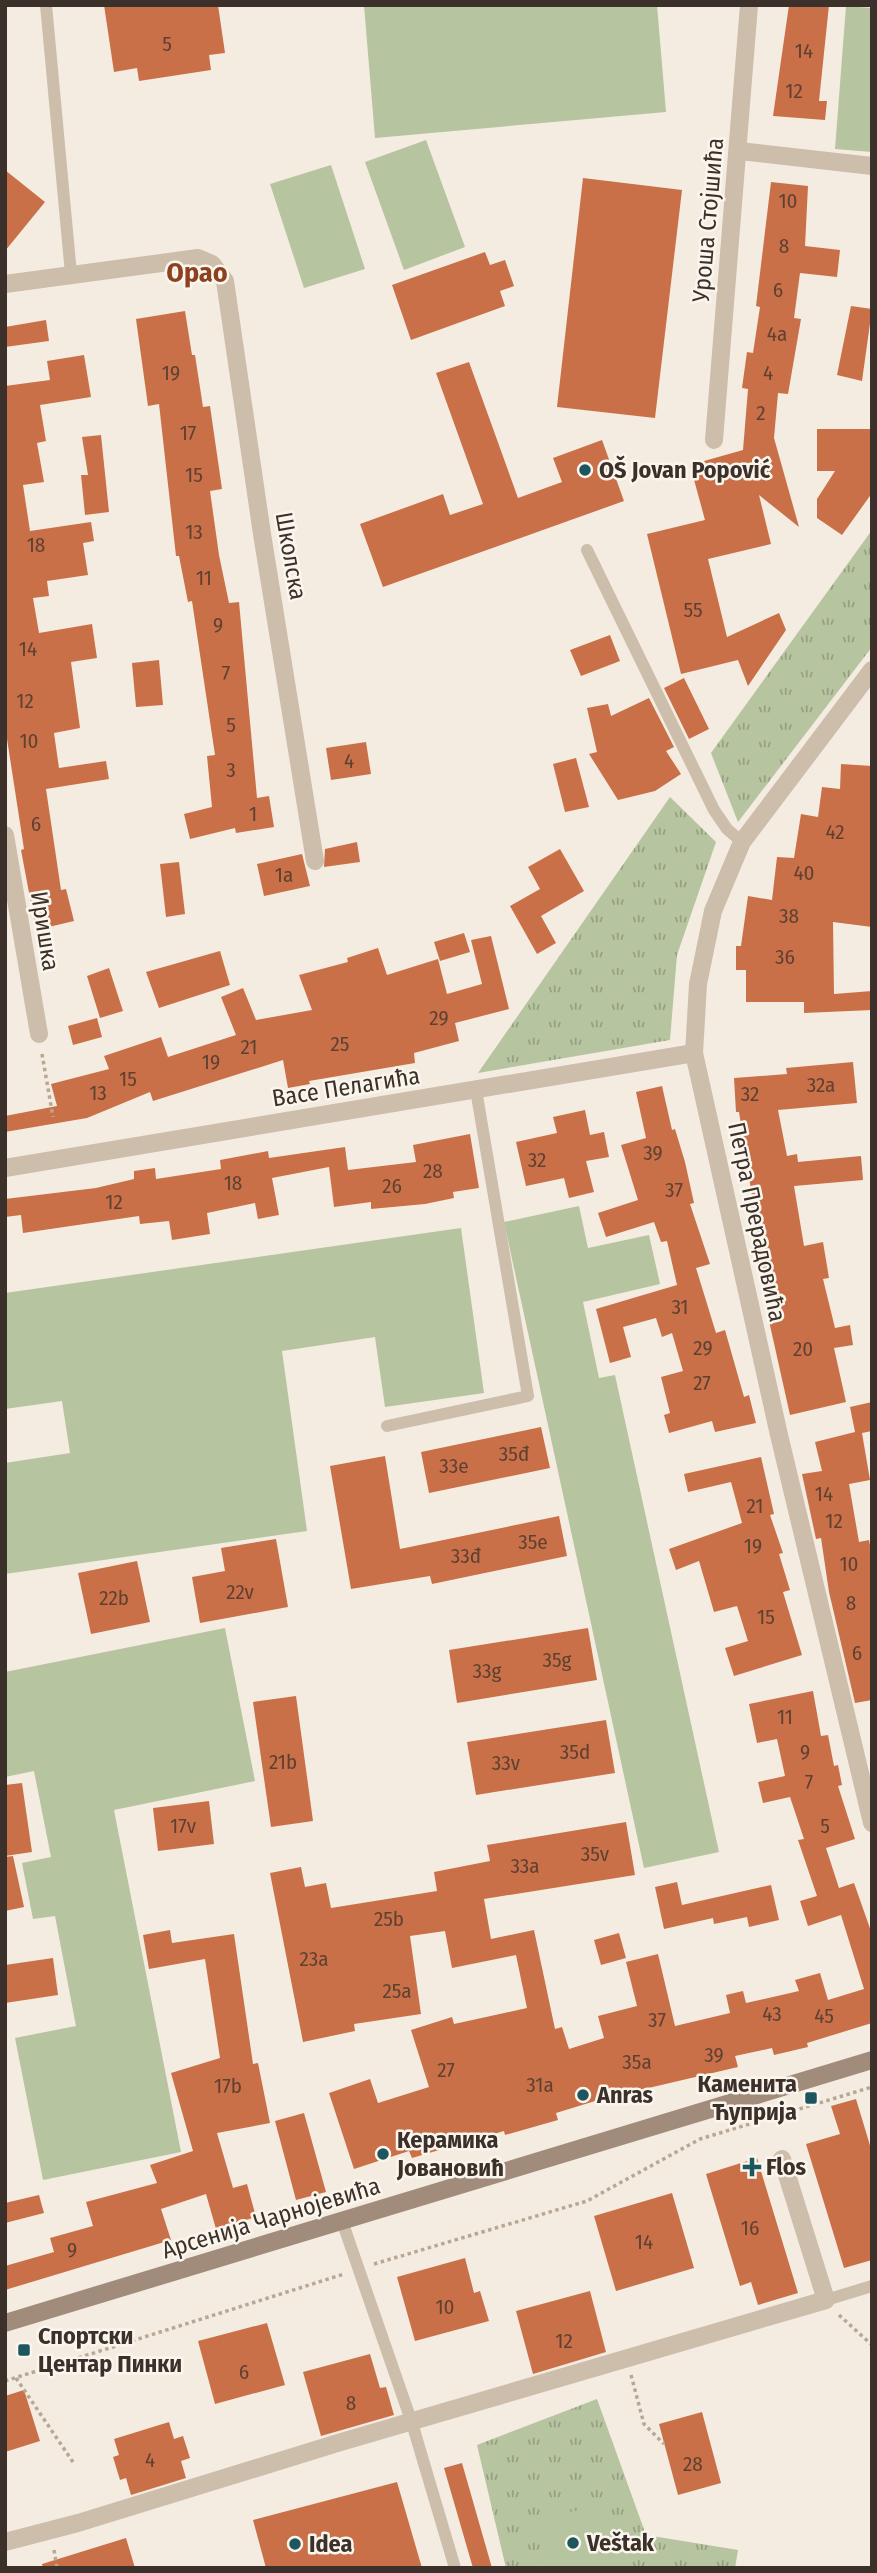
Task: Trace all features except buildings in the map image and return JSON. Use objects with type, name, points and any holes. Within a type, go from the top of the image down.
[{"type":"main road","name":"Арсенија Чарнојевића","points":[[5,2323],[872,2060]]},
{"type":"street","name":"Уроша Стојшића","points":[[714,440],[740,151],[749,5]]},
{"type":"street","points":[[740,151],[872,166]]},
{"type":"street","name":"Школска","points":[[71,274],[198,258],[212,264],[225,281],[262,534],[315,860]]},
{"type":"street","points":[[5,284],[71,274]]},
{"type":"street","name":"Петра Прерадовића","points":[[872,670],[742,842],[713,911],[698,984],[694,1052],[779,1435],[872,1824]]},
{"type":"street","name":"Иришка","points":[[5,835],[39,1034]]},
{"type":"street","name":"Васе Пелагића","points":[[5,1168],[694,1052]]},
{"type":"street","points":[[5,2542],[78,2523],[826,2300],[782,2159]]},
{"type":"lane","points":[[46,5],[71,274]]},
{"type":"lane","points":[[587,550],[714,810],[727,829],[742,842]]},
{"type":"lane","points":[[387,1426],[528,1396],[476,1090]]},
{"type":"lane","points":[[342,2221],[412,2423],[455,2568]]},
{"type":"lane","points":[[826,2300],[872,2286]]},
{"type":"path","points":[[39,1034],[53,1117]]},
{"type":"path","points":[[5,2381],[359,2269],[587,2201],[700,2139],[872,2087]]},
{"type":"path","points":[[826,2300],[872,2345]]},
{"type":"path","points":[[627,2359],[644,2424],[664,2444]]},
{"type":"path","points":[[16,2378],[75,2465]]},
{"type":"green space","points":[[364,5],[657,5],[666,112],[375,138]]},
{"type":"green space","points":[[846,6],[872,8],[872,152],[835,149]]},
{"type":"green space","points":[[426,140],[465,247],[404,270],[365,162]]},
{"type":"green space","points":[[331,165],[365,269],[304,288],[270,184]]},
{"type":"green space","points":[[872,530],[872,647],[738,822],[711,753]]},
{"type":"green space","points":[[670,797],[716,842],[677,955],[670,1040],[478,1073]]},
{"type":"green space","points":[[579,1206],[588,1248],[649,1235],[660,1284],[583,1302],[599,1378],[615,1375],[719,1852],[644,1868],[504,1222]]},
{"type":"green space","points":[[461,1228],[484,1393],[385,1407],[375,1337],[282,1351],[307,1531],[5,1574],[5,1463],[70,1453],[62,1401],[5,1409],[5,1293]]},
{"type":"green space","points":[[225,1628],[255,1781],[114,1810],[181,2152],[43,2180],[15,2038],[76,2026],[55,1916],[33,1919],[22,1863],[51,1857],[34,1771],[5,1777],[5,1672]]},
{"type":"green space","points":[[597,2399],[646,2535],[738,2550],[735,2568],[506,2568],[477,2445]]},
{"type":"green space","name":"Veštak","points":[[598,2506],[611,2568],[545,2568],[536,2519]]},
{"type":"place","name":"OŠ Jovan Popović","points":[[585,470]]},
{"type":"place","name":"Anras","points":[[583,2095]]},
{"type":"place","name":"Каменита Ћуприја","points":[[811,2098]]},
{"type":"place","name":"Керамика Јовановић","points":[[383,2154]]},
{"type":"place","name":"Flos","points":[[752,2167]]},
{"type":"place","name":"Спортски Центар Пинки","points":[[24,2350]]},
{"type":"place","name":"Veštak","points":[[573,2543]]},
{"type":"place","name":"Idea","points":[[295,2544]]},
{"type":"district","name":"Орао","points":[[197,272]]}]
